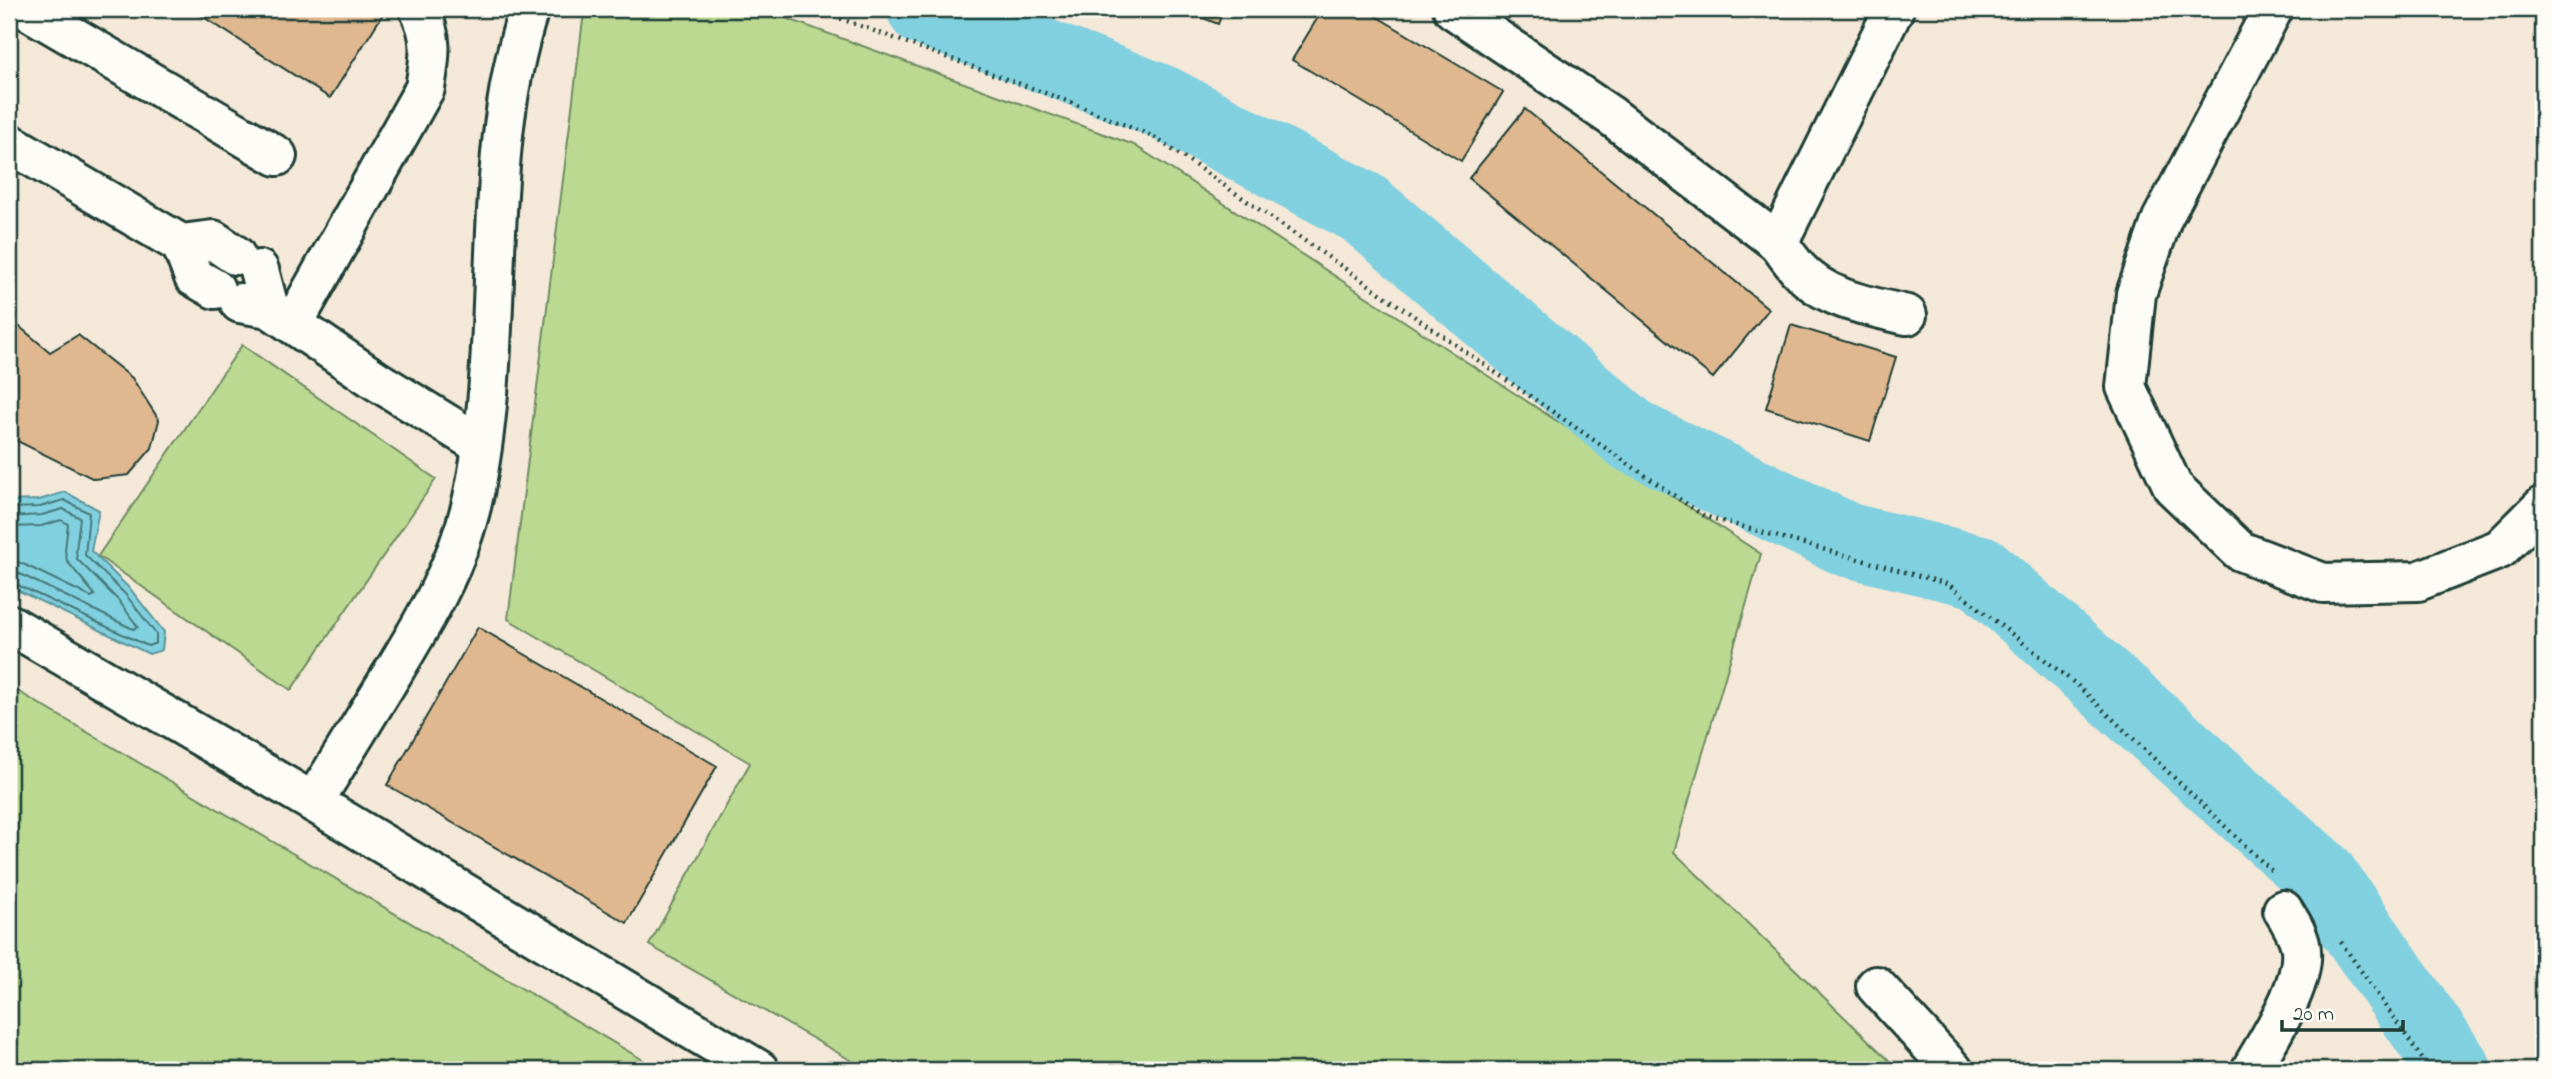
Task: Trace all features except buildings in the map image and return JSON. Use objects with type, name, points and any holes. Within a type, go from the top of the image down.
[{"type":"street","points":[[26,9],[277,156]]},
{"type":"street","points":[[254,306],[425,88],[430,52],[429,28],[419,9]]},
{"type":"street","points":[[313,802],[416,636],[446,581],[473,499],[487,400],[504,121],[520,37],[529,9]]},
{"type":"street","points":[[1453,9],[1494,20],[1611,116],[1778,243],[1800,271],[1824,290],[1850,301],[1907,316]]},
{"type":"street","points":[[1778,243],[1894,9]]},
{"type":"street","points":[[2273,9],[2162,219],[2136,294],[2126,387],[2173,487],[2240,551],[2323,583],[2418,581],[2500,549],[2543,506]]},
{"type":"street","points":[[9,143],[181,244],[213,240],[247,262],[254,306]]},
{"type":"street","points":[[181,244],[194,277],[254,306],[481,445]]},
{"type":"street","points":[[9,624],[313,802],[759,1070]]},
{"type":"street","points":[[2251,1070],[2293,994],[2298,970],[2301,947],[2283,896]]},
{"type":"street","points":[[1876,986],[1953,1070]]},
{"type":"path","points":[[814,9],[1067,101],[1154,137],[1704,516],[1948,583],[2077,685],[2283,896]]},
{"type":"path","points":[[2340,940],[2430,1070]]},
{"type":"green space","points":[[589,9],[761,9],[1134,145],[1761,554],[1674,852],[1899,1070],[868,1070],[649,945],[750,763],[508,619],[583,20]]},
{"type":"green space","points":[[242,345],[436,479],[291,690],[98,556]]},
{"type":"green space","points":[[9,686],[660,1070],[9,1070]]},
{"type":"water","points":[[65,492],[99,510],[91,551],[131,590],[164,632],[162,650],[149,654],[9,586],[9,501],[39,500]]},
{"type":"waterway","points":[[924,9],[1162,102],[1363,208],[1634,437],[1848,540],[1980,572],[2320,875],[2455,1070]]}]
